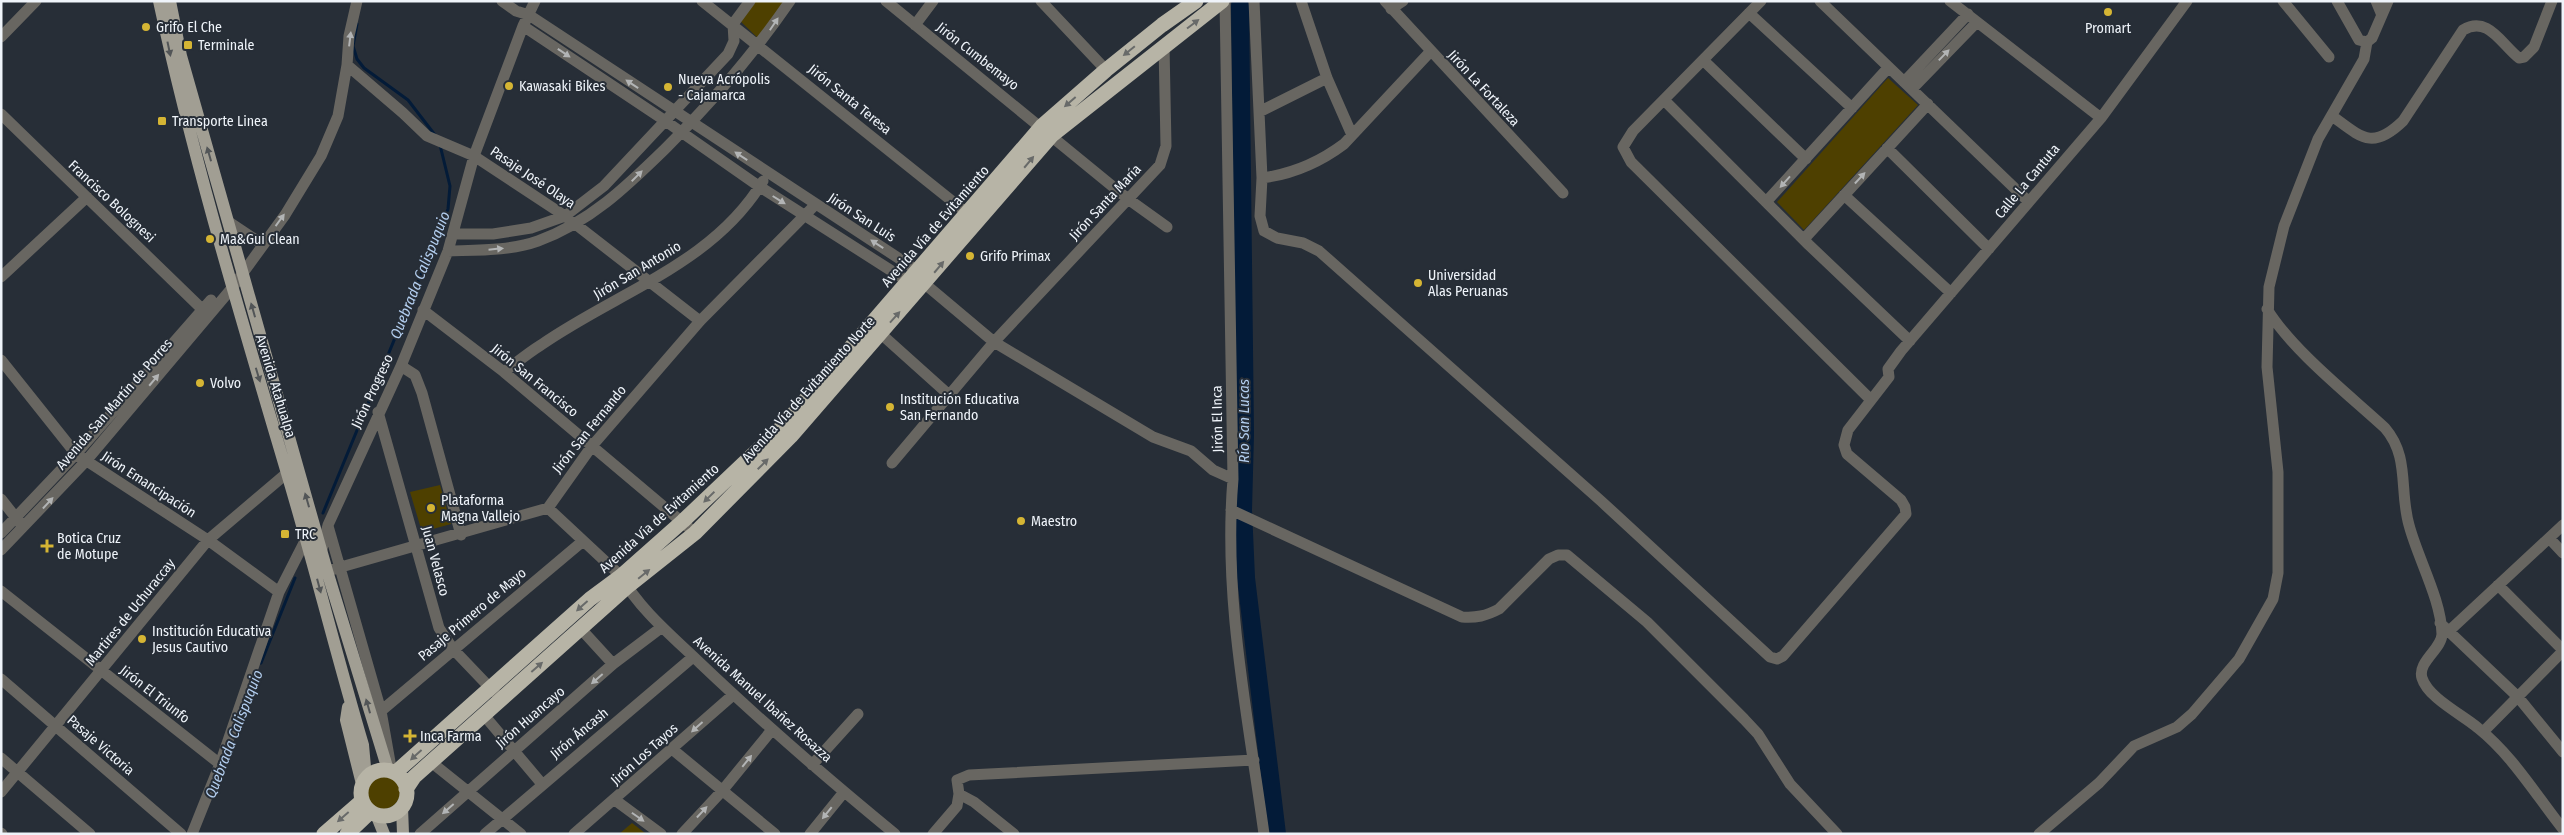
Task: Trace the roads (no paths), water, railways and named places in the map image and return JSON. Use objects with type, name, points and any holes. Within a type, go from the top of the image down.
[{"type":"highway","points":[[1106,70],[1162,25],[1196,1]]},
{"type":"highway","points":[[1047,131],[1224,1]]},
{"type":"highway","name":"Avenida Vía de Evitamiento","points":[[392,771],[590,599],[624,582],[683,521],[783,426],[813,402],[917,279],[973,218],[1047,131],[1106,70]]},
{"type":"highway","name":"Avenida Vía de Evitamiento Norte","points":[[406,789],[414,777],[581,629],[624,582],[695,532],[813,402],[880,333],[917,279]]},
{"type":"highway","points":[[324,834],[369,809],[390,815],[402,807],[406,789],[404,782],[392,771],[374,772],[364,781],[369,809]]},
{"type":"highway","points":[[346,834],[369,809]]},
{"type":"main road","name":"Avenida Atahualpa","points":[[159,1],[172,60],[230,283],[293,472],[322,551],[333,569],[392,771]]},
{"type":"main road","name":"Avenida Atahualpa","points":[[170,1],[181,56],[242,271],[293,472],[306,539],[362,745],[364,781]]},
{"type":"main road","points":[[402,807],[402,834]]},
{"type":"main road","points":[[369,809],[384,834]]},
{"type":"street","points":[[1,37],[36,1]]},
{"type":"street","name":"Avenida San Martín de Porres","points":[[81,458],[203,310],[242,271],[284,215],[321,156],[338,116],[347,65],[349,36],[358,1]]},
{"type":"street","name":"Jirón San Luis","points":[[502,1],[516,11],[529,15],[768,173],[917,279]]},
{"type":"street","name":"Jirón Progreso","points":[[313,565],[322,551],[328,525],[378,412],[401,366],[448,251],[474,156],[523,26],[535,1]]},
{"type":"street","name":"Jirón Santa Teresa","points":[[702,1],[973,218]]},
{"type":"street","points":[[453,234],[493,234],[531,228],[565,216],[604,186],[672,111],[728,54],[734,41],[733,24],[750,1]]},
{"type":"street","points":[[448,251],[498,249],[536,242],[576,225],[617,196],[691,123],[759,46],[790,1]]},
{"type":"street","name":"Jirón Cumbemayo","points":[[886,1],[1128,199],[1167,227]]},
{"type":"street","points":[[914,25],[933,1]]},
{"type":"street","points":[[1041,1],[1106,70]]},
{"type":"street","name":"Jirón El Inca","points":[[1224,1],[1233,479],[1233,511],[1229,543],[1234,634],[1264,834]]},
{"type":"street","points":[[1254,1],[1262,178],[1282,175],[1312,163],[1332,152],[1352,135],[1430,52]]},
{"type":"street","points":[[1301,1],[1327,78],[1352,135]]},
{"type":"street","points":[[1388,5],[1403,1]]},
{"type":"street","points":[[1760,1],[1633,131],[1624,147],[1631,162],[1871,400]]},
{"type":"street","points":[[1820,1],[2029,202]]},
{"type":"street","points":[[1950,1],[2100,118]]},
{"type":"street","name":"Calle La Cantuta","points":[[1262,178],[1260,216],[1264,231],[1270,235],[1303,243],[1318,251],[1601,501],[1772,658],[1783,656],[1906,514],[1905,507],[1900,500],[1847,454],[1844,445],[1848,430],[1889,377],[1888,370],[1910,341],[2100,118],[2187,1]]},
{"type":"street","points":[[2283,1],[2329,57]]},
{"type":"street","points":[[2337,1],[2358,40],[2367,42]]},
{"type":"street","points":[[2376,1],[2381,13]]},
{"type":"street","points":[[2039,834],[2099,783],[2134,746],[2177,727],[2192,714],[2239,659],[2273,599],[2278,574],[2278,472],[2268,367],[2267,309],[2269,287],[2284,226],[2318,139],[2364,59],[2367,42],[2372,38],[2381,13],[2388,1]]},
{"type":"street","points":[[2332,116],[2363,138],[2372,139],[2394,130],[2403,121],[2463,30],[2471,25],[2485,27],[2518,58],[2524,58],[2534,47],[2552,1]]},
{"type":"street","name":"Jirón La Fortaleza","points":[[1388,5],[1562,194]]},
{"type":"street","points":[[1749,13],[1852,108]]},
{"type":"street","points":[[1908,86],[1972,18]]},
{"type":"street","points":[[523,26],[664,120],[760,188],[917,279],[994,342],[1153,437],[1191,451],[1213,470],[1233,479]]},
{"type":"street","name":"Jirón Santa María","points":[[892,463],[948,394],[994,342],[1160,165],[1164,157],[1166,134],[1164,45]]},
{"type":"street","points":[[1703,60],[1806,159]]},
{"type":"street","name":"Pasaje José Olaya","points":[[347,65],[432,139],[474,156],[565,216],[700,321]]},
{"type":"street","points":[[1766,202],[1888,68]]},
{"type":"street","points":[[1259,112],[1327,78]]},
{"type":"street","points":[[1664,100],[1910,341]]},
{"type":"street","points":[[1804,239],[1928,104]]},
{"type":"street","name":"Francisco Bolognesi","points":[[1,114],[203,310]]},
{"type":"street","points":[[1888,148],[1989,249]]},
{"type":"street","name":"Jirón San Antonio","points":[[504,372],[541,344],[650,282],[710,242],[729,227],[760,188],[768,173]]},
{"type":"street","points":[[1844,195],[1951,293]]},
{"type":"street","points":[[1,277],[87,197]]},
{"type":"street","name":"Jirón San Fernando","points":[[548,508],[592,446],[700,321],[815,205]]},
{"type":"street","points":[[229,222],[262,244]]},
{"type":"street","name":"Avenida San Martín de Porres","points":[[1,550],[20,524],[81,458],[230,283]]},
{"type":"street","points":[[2267,309],[2276,323],[2293,342],[2394,439],[2400,454],[2408,524],[2440,623],[2442,636],[2422,669],[2422,677],[2445,704],[2496,743],[2561,824]]},
{"type":"street","name":"Jirón San Francisco","points":[[423,310],[504,372],[695,532]]},
{"type":"street","points":[[880,333],[948,394]]},
{"type":"street","name":"Jirón Emancipación","points":[[1,360],[81,458],[208,540],[279,592]]},
{"type":"street","points":[[401,366],[415,375],[422,393],[461,535]]},
{"type":"street","name":"Juan Velasco","points":[[378,412],[439,628],[453,650],[501,699]]},
{"type":"street","name":"Martires de Uchuraccay","points":[[1,792],[208,540],[293,472]]},
{"type":"street","points":[[1,499],[20,524]]},
{"type":"street","points":[[333,569],[461,535],[548,508]]},
{"type":"street","name":"Avenida Manuel Ibañez Rosazza","points":[[548,508],[624,582],[662,626],[771,731],[895,834]]},
{"type":"street","points":[[1233,511],[1462,617],[1481,617],[1499,609],[1549,559],[1558,555],[1567,555],[1647,622],[1744,719],[1758,734],[1790,784],[1836,834]]},
{"type":"street","name":"Avenida San Martín de Porres","points":[[1,533],[20,524]]},
{"type":"street","name":"Avenida Atahualpa","points":[[328,525],[333,569],[381,711],[392,771]]},
{"type":"street","points":[[2449,631],[2563,525]]},
{"type":"street","points":[[2548,538],[2563,553]]},
{"type":"street","points":[[192,834],[220,764],[279,592],[306,539]]},
{"type":"street","name":"Pasaje Primero de Mayo","points":[[381,711],[583,541]]},
{"type":"street","points":[[2483,732],[2563,651],[2498,585]]},
{"type":"street","name":"Jirón El Triunfo","points":[[1,590],[220,764]]},
{"type":"street","points":[[2440,623],[2518,697],[2563,752]]},
{"type":"street","name":"Jirón Huancayo","points":[[420,834],[613,664],[662,626]]},
{"type":"street","points":[[581,629],[613,664]]},
{"type":"street","name":"Jirón Áncash","points":[[485,834],[693,657]]},
{"type":"street","name":"Pasaje Victoria","points":[[1,678],[181,834]]},
{"type":"street","name":"Jirón Los Tayos","points":[[574,834],[733,695]]},
{"type":"street","points":[[483,714],[542,784]]},
{"type":"street","points":[[812,765],[858,714]]},
{"type":"street","points":[[682,834],[722,791],[771,731]]},
{"type":"street","points":[[672,749],[775,834]]},
{"type":"street","points":[[1,758],[90,834]]},
{"type":"street","points":[[933,834],[957,806],[959,794],[957,780],[969,775],[1254,760]]},
{"type":"street","points":[[431,762],[521,834]]},
{"type":"street","points":[[810,834],[844,792]]},
{"type":"street","points":[[959,794],[974,802],[1014,834]]},
{"type":"street","points":[[615,800],[661,834]]},
{"type":"waterway","name":"Río San Lucas","points":[[1240,6],[1245,434],[1243,510],[1246,578],[1277,834]]},
{"type":"waterway","name":"Quebrada Calispuquio","points":[[357,24],[353,46],[357,59],[364,68],[408,100],[435,135]]},
{"type":"waterway","name":"Quebrada Calispuquio","points":[[323,513],[448,209],[450,186],[440,145]]},
{"type":"waterway","name":"Quebrada Calispuquio","points":[[261,663],[295,578]]},
{"type":"place","name":"Promart","points":[[2108,12]]},
{"type":"place","name":"Grifo El Che","points":[[146,27]]},
{"type":"place","name":"Terminale","points":[[188,45]]},
{"type":"place","name":"Kawasaki Bikes","points":[[509,86]]},
{"type":"place","name":"Nueva Acrópolis - Cajamarca","points":[[668,87]]},
{"type":"place","name":"Transporte Linea","points":[[162,121]]},
{"type":"place","name":"Ma&Gui Clean","points":[[210,239]]},
{"type":"place","name":"Grifo Primax","points":[[970,256]]},
{"type":"place","name":"Universidad Alas Peruanas","points":[[1418,283]]},
{"type":"place","name":"Volvo","points":[[200,383]]},
{"type":"place","name":"Institución Educativa San Fernando","points":[[890,407]]},
{"type":"place","name":"Plataforma Magna Vallejo","points":[[431,508]]},
{"type":"place","name":"Maestro","points":[[1021,521]]},
{"type":"place","name":"TRC","points":[[285,534]]},
{"type":"place","name":"Botica Cruz de Motupe","points":[[47,546]]},
{"type":"place","name":"Institución Educativa Jesus Cautivo","points":[[142,639]]},
{"type":"place","name":"Inca Farma","points":[[410,736]]}]
